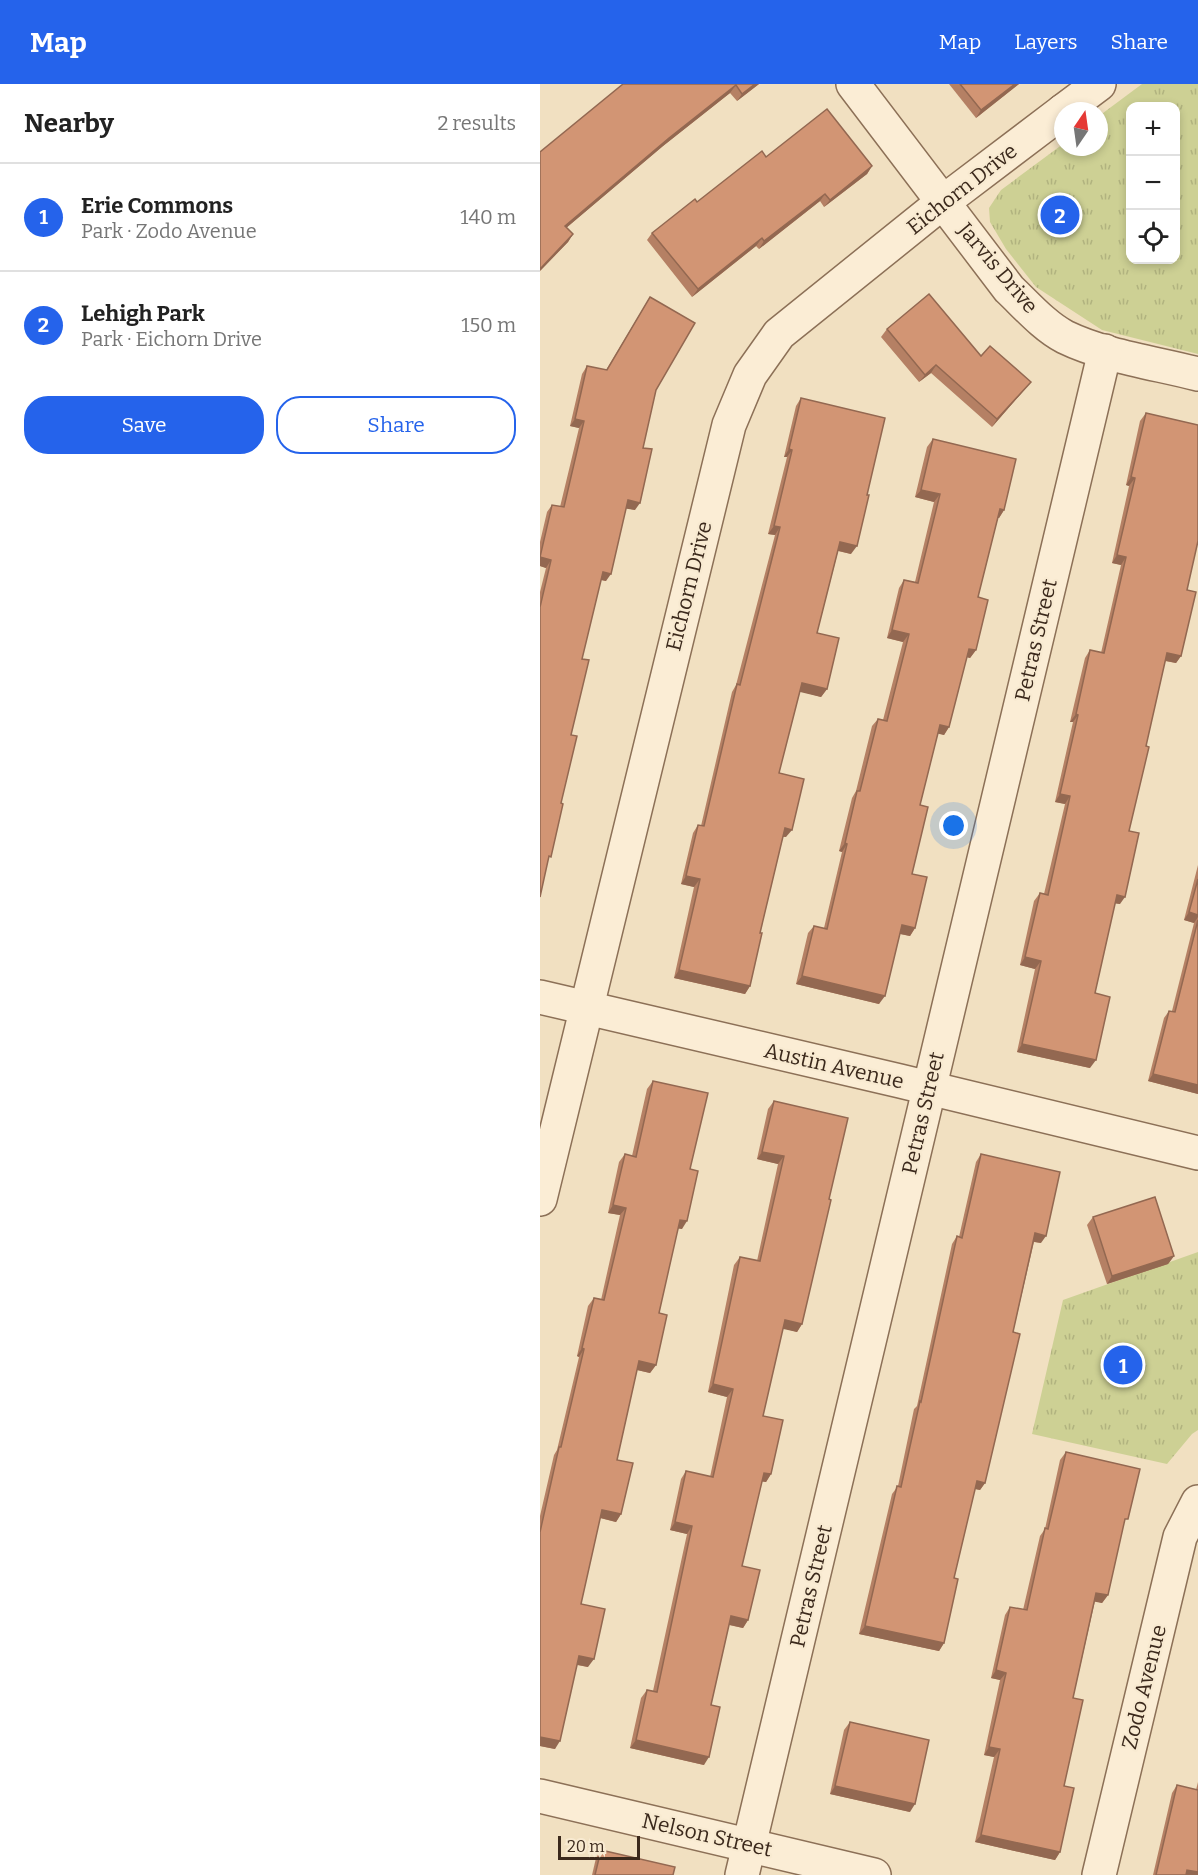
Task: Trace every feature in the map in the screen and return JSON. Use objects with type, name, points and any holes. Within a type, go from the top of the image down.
[{"type":"street","name":"Jarvis Drive","points":[[852,84],[1009,289],[1040,318],[1064,336],[1105,351],[1198,374]]},
{"type":"street","name":"Eichorn Drive","points":[[1075,102],[1099,84]]},
{"type":"street","name":"Eichorn Drive","points":[[540,1199],[729,426],[750,375],[779,334],[943,202],[1054,118]]},
{"type":"street","name":"Petras Street","points":[[746,1860],[1105,351]]},
{"type":"street","name":"Austin Avenue","points":[[540,997],[1198,1153]]},
{"type":"street","name":"Zodo Avenue","points":[[1099,1875],[1180,1537],[1198,1502]]},
{"type":"street","name":"Nelson Street","points":[[540,1796],[746,1860],[874,1875]]},
{"type":"green space","points":[[1142,84],[1198,84],[1198,354],[1102,330],[1036,287],[1006,249],[990,222],[989,208],[1001,190],[1054,151],[1054,156],[1108,156],[1108,109]]},
{"type":"green space","points":[[1198,1252],[1198,1430],[1167,1464],[1032,1434],[1063,1300]]},
{"type":"building","points":[[623,84],[755,84],[742,94],[736,85],[565,226],[573,234],[540,269],[540,152]]},
{"type":"building","points":[[960,84],[1015,84],[981,110]]},
{"type":"building","points":[[827,109],[872,166],[830,200],[825,194],[764,241],[762,238],[698,289],[652,233],[695,199],[697,202],[762,151],[766,157]]},
{"type":"building","points":[[929,294],[981,356],[990,346],[1031,382],[997,419],[936,365],[925,375],[887,329]]},
{"type":"building","points":[[650,297],[695,323],[656,390],[643,448],[652,449],[640,503],[628,500],[611,574],[603,572],[582,659],[589,660],[571,735],[577,736],[540,897],[540,607],[551,560],[540,557],[552,505],[564,507],[584,421],[575,419],[587,366],[607,370]]},
{"type":"building","points":[[801,398],[885,418],[857,546],[840,542],[817,633],[839,638],[827,689],[802,683],[779,773],[804,779],[792,830],[785,828],[750,986],[679,970],[700,879],[686,876],[698,825],[704,826],[737,684],[740,685],[780,527],[774,526],[792,450],[789,449]]},
{"type":"building","points":[[1146,413],[1198,425],[1198,541],[1187,590],[1196,592],[1181,656],[1167,653],[1146,746],[1149,747],[1129,831],[1139,833],[1125,897],[1117,895],[1095,993],[1110,997],[1096,1060],[1022,1044],[1041,961],[1025,957],[1040,893],[1048,895],[1070,796],[1060,794],[1090,650],[1104,653],[1126,557],[1117,555],[1135,478],[1131,477]]},
{"type":"building","points":[[933,439],[1016,459],[1004,510],[1000,509],[978,597],[988,600],[976,650],[969,649],[949,727],[940,725],[920,805],[928,807],[912,874],[927,877],[915,928],[902,925],[885,996],[802,976],[814,926],[827,929],[857,791],[860,791],[878,719],[887,721],[909,634],[892,630],[904,580],[918,583],[940,494],[921,490]]},
{"type":"building","points":[[1198,879],[1198,915],[1189,912]]},
{"type":"building","points":[[1198,920],[1198,1085],[1153,1074],[1169,1011],[1175,1012]]},
{"type":"building","points":[[653,1081],[708,1093],[690,1169],[698,1171],[687,1221],[680,1220],[659,1313],[667,1315],[656,1365],[639,1361],[617,1460],[633,1463],[621,1514],[602,1510],[581,1604],[605,1609],[594,1659],[579,1656],[560,1741],[540,1737],[540,1532],[594,1298],[604,1300],[626,1208],[613,1205],[625,1154],[636,1157]]},
{"type":"building","points":[[774,1101],[848,1118],[802,1324],[785,1320],[763,1416],[783,1420],[771,1474],[764,1473],[742,1566],[760,1570],[748,1620],[731,1616],[711,1705],[720,1707],[709,1757],[636,1740],[647,1690],[657,1692],[692,1526],[675,1522],[686,1471],[713,1477],[733,1389],[713,1384],[740,1257],[760,1261],[784,1156],[762,1152]]},
{"type":"building","points":[[981,1154],[1060,1172],[1046,1236],[1035,1233],[1013,1332],[1020,1334],[985,1483],[977,1481],[954,1578],[958,1579],[944,1643],[865,1626],[897,1486],[901,1487],[957,1236],[962,1238]]},
{"type":"building","points":[[1155,1197],[1174,1256],[1112,1276],[1093,1217]]},
{"type":"building","points":[[1066,1452],[1140,1469],[1128,1519],[1125,1519],[1108,1595],[1096,1593],[1073,1698],[1083,1700],[1064,1786],[1074,1788],[1060,1852],[981,1835],[1000,1749],[989,1747],[1006,1673],[996,1670],[1010,1607],[1027,1610],[1045,1528],[1048,1529]]},
{"type":"building","points":[[850,1722],[929,1740],[915,1804],[835,1786]]},
{"type":"building","points":[[1177,1785],[1198,1790],[1198,1872],[1187,1870],[1186,1875],[1156,1875]]},
{"type":"building","points":[[601,1850],[675,1867],[673,1875],[595,1875]]},
{"type":"place","name":"Lehigh Park","points":[[1060,215]]},
{"type":"place","name":"Erie Commons","points":[[1123,1365]]}]
